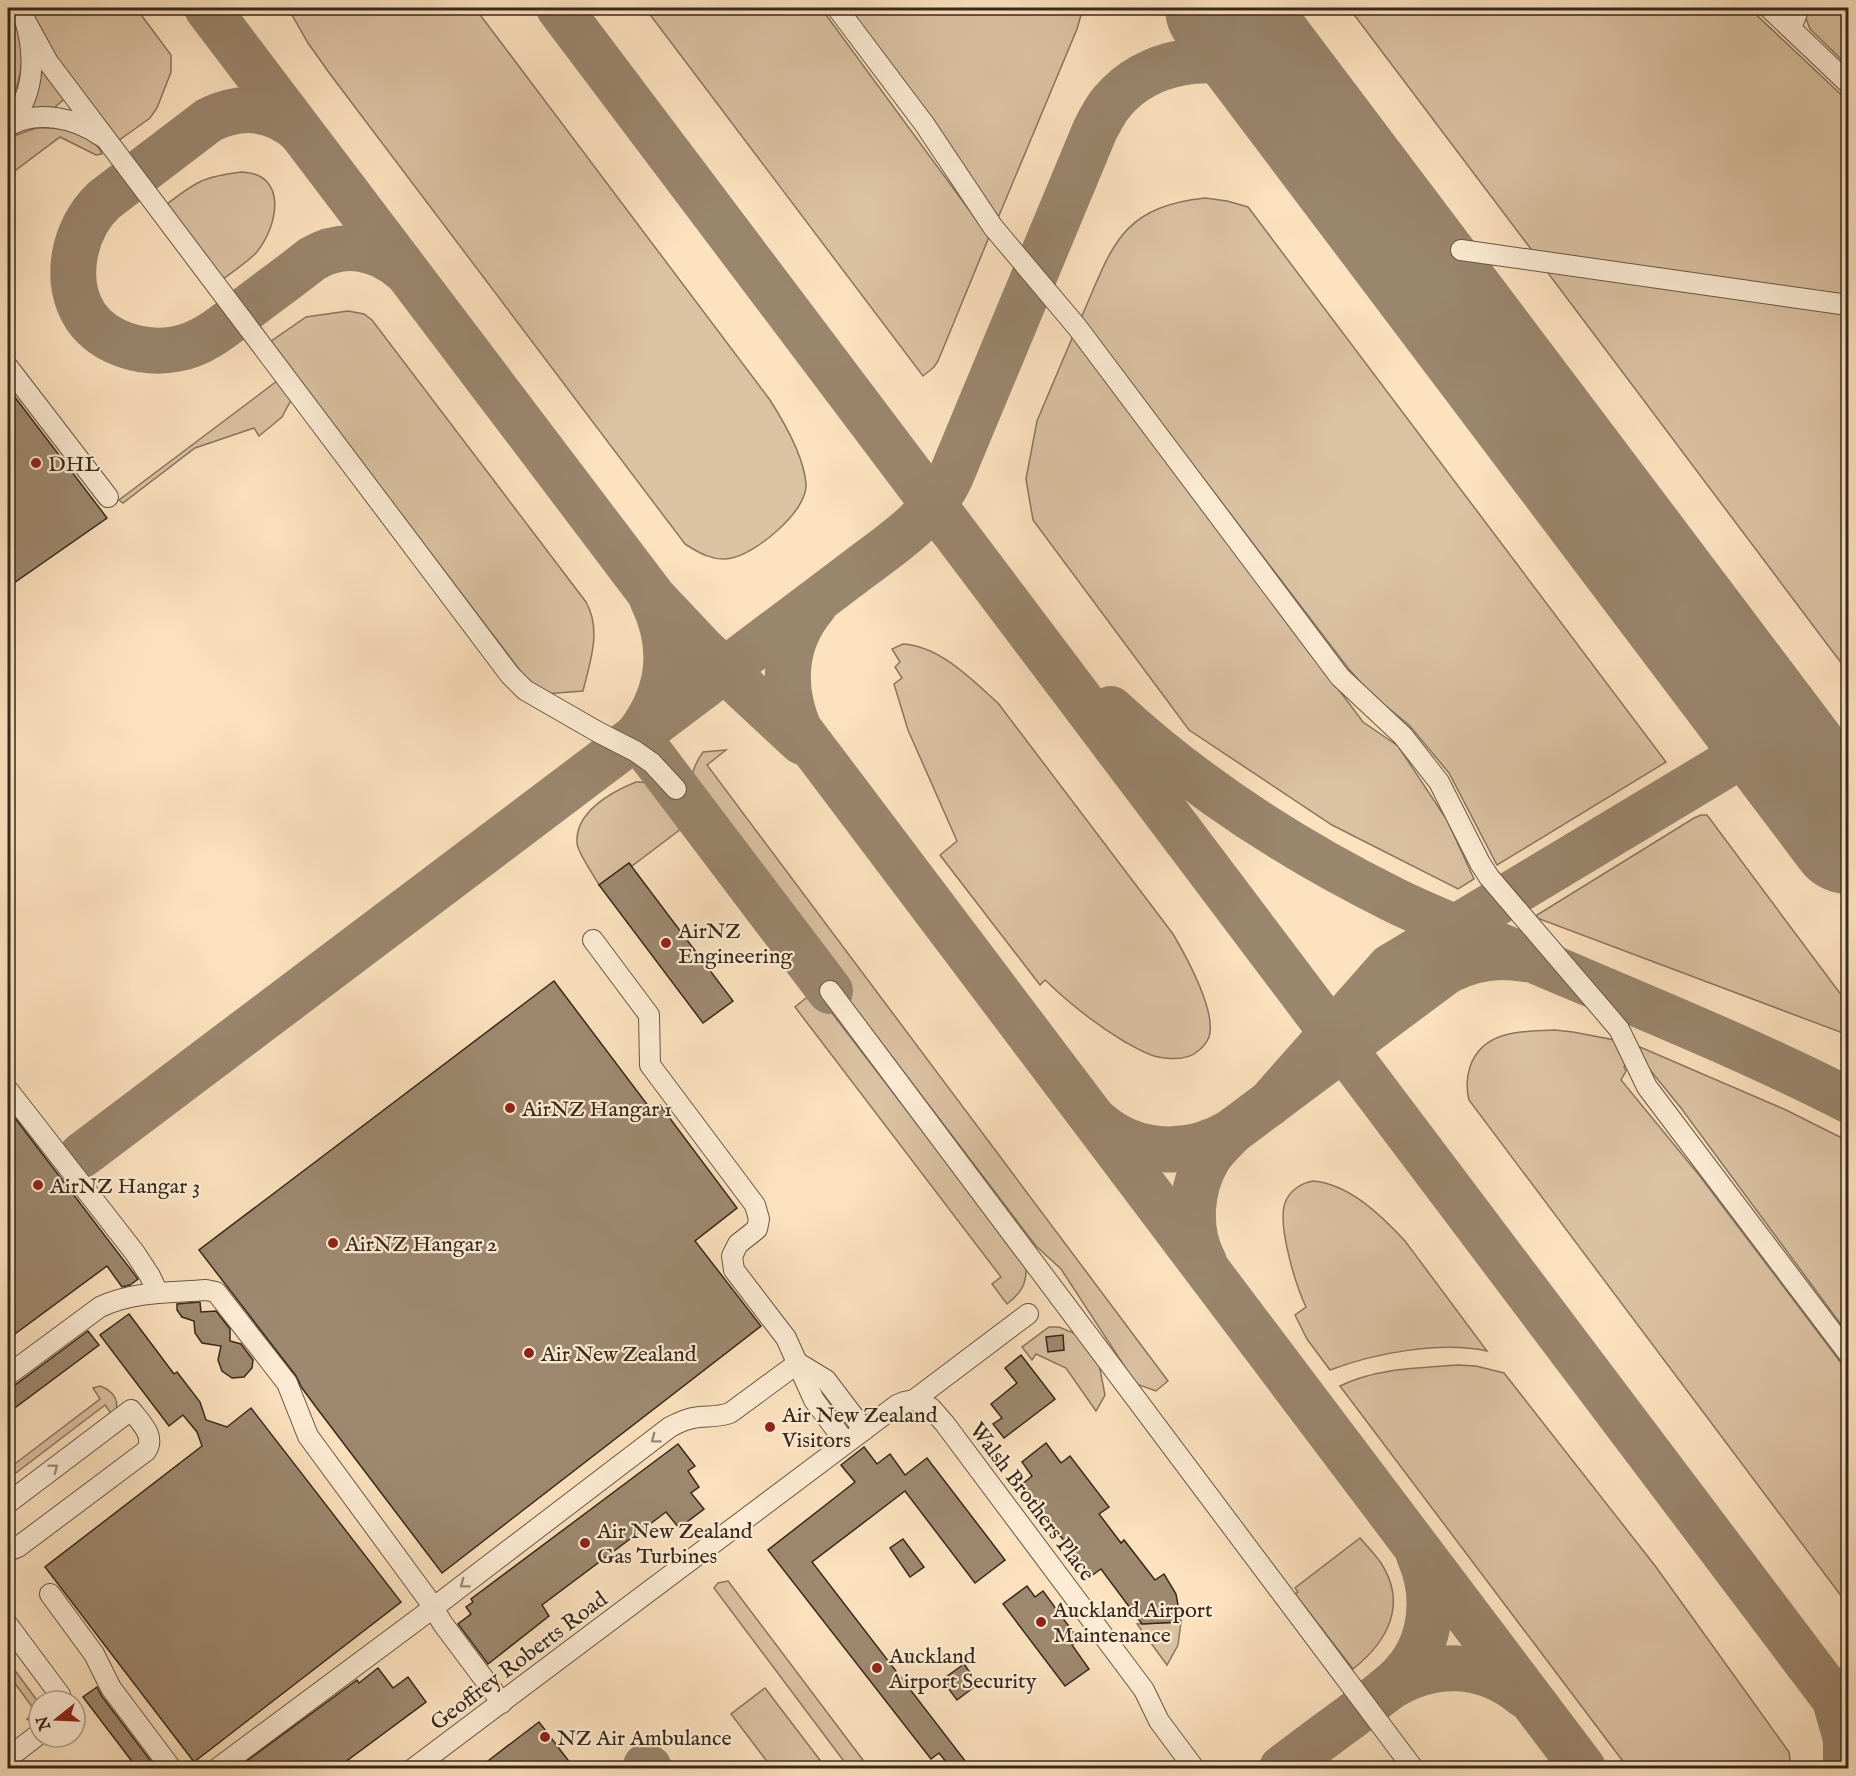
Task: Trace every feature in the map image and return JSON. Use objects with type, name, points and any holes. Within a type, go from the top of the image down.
[{"type":"street","points":[[837,8],[925,125],[986,217],[1077,327],[1340,677],[1403,736],[1439,782],[1489,877],[1619,1029],[1647,1087],[1848,1353]]},
{"type":"street","points":[[1769,8],[1848,83]]},
{"type":"street","points":[[1791,28],[1799,8]]},
{"type":"street","points":[[8,125],[24,99],[32,73],[32,50],[23,15]]},
{"type":"street","points":[[23,15],[48,63],[519,685],[634,751],[663,772],[676,789]]},
{"type":"street","points":[[8,125],[29,118],[55,118],[88,128],[108,142]]},
{"type":"street","points":[[1461,250],[1848,304]]},
{"type":"street","points":[[8,367],[108,497]]},
{"type":"street","points":[[593,940],[649,1015],[650,1065],[755,1205],[759,1219],[757,1229],[738,1244],[732,1256],[734,1270],[786,1338],[814,1400],[846,1443]]},
{"type":"street","points":[[830,991],[1413,1768]]},
{"type":"street","points":[[8,1090],[135,1252],[158,1293]]},
{"type":"street","points":[[8,1374],[100,1307],[117,1299],[158,1293],[210,1290],[220,1296],[287,1383],[308,1436],[502,1703]]},
{"type":"street","name":"Geoffrey Roberts Road","points":[[414,1768],[846,1443],[897,1406],[915,1400],[1028,1314]]},
{"type":"street","points":[[218,1768],[670,1427],[682,1420],[717,1417],[729,1413],[798,1363]]},
{"type":"street","points":[[798,1363],[826,1380],[864,1430]]},
{"type":"street","name":"Walsh Brothers Place","points":[[915,1400],[931,1408],[945,1424],[1138,1683],[1165,1729],[1194,1768]]},
{"type":"street","points":[[8,1503],[131,1410],[148,1433],[150,1443],[146,1451],[18,1547],[8,1551]]},
{"type":"street","points":[[50,1594],[98,1659],[111,1688],[171,1768]]},
{"type":"street","points":[[8,1625],[56,1689]]},
{"type":"street","points":[[8,1758],[27,1743]]},
{"type":"shaded area","points":[[8,8],[10,8],[19,34],[22,58],[18,82],[8,108]]},
{"type":"shaded area","points":[[31,8],[136,8],[171,55],[171,72],[157,108],[150,118],[118,141],[58,61]]},
{"type":"shaded area","points":[[288,8],[475,8],[770,400],[797,451],[806,484],[799,506],[779,529],[754,548],[732,558],[713,558],[685,544],[330,74],[308,43]]},
{"type":"shaded area","points":[[645,8],[821,8],[989,237],[938,361],[923,376]]},
{"type":"shaded area","points":[[849,8],[1083,8],[1077,29],[998,218]]},
{"type":"shaded area","points":[[1349,8],[1749,8],[1848,101],[1848,296],[1534,253]]},
{"type":"shaded area","points":[[1808,8],[1848,8],[1848,66],[1810,29],[1805,16]]},
{"type":"shaded area","points":[[41,70],[64,99],[53,109],[28,110],[39,83]]},
{"type":"shaded area","points":[[36,128],[54,128],[83,135],[97,146],[102,154],[96,155],[60,137],[8,176],[8,138]]},
{"type":"shaded area","points":[[241,172],[256,175],[267,181],[273,191],[274,216],[270,230],[256,253],[223,279],[167,204],[201,181]]},
{"type":"shaded area","points":[[1205,198],[1248,207],[1666,762],[1497,865],[1449,773],[1409,725],[1371,694],[1348,668],[1081,318],[1111,252],[1122,235],[1136,221],[1176,203]]},
{"type":"shaded area","points":[[1545,269],[1848,312],[1848,672]]},
{"type":"shaded area","points":[[348,311],[364,314],[372,320],[586,602],[591,613],[594,635],[583,691],[544,694],[528,681],[270,342],[306,317]]},
{"type":"shaded area","points":[[1073,336],[1363,722],[1398,746],[1447,820],[1474,879],[1458,889],[1332,825],[1189,730],[1033,520],[1026,479],[1037,421]]},
{"type":"shaded area","points":[[277,381],[291,400],[282,417],[259,436],[254,428],[195,448],[123,503],[119,500]]},
{"type":"shaded area","points":[[903,644],[917,646],[942,657],[998,703],[1173,934],[1199,984],[1209,1013],[1209,1037],[1198,1051],[1177,1058],[1154,1056],[1125,1042],[1093,1021],[1045,980],[1040,985],[940,855],[957,841],[908,730],[894,684],[902,678],[895,667],[900,662],[892,649]]},
{"type":"shaded area","points":[[726,750],[707,765],[1168,1381],[1156,1391],[1136,1384],[1061,1269],[1036,1246],[694,796],[693,773],[703,752]]},
{"type":"shaded area","points":[[636,782],[654,785],[668,794],[690,822],[632,866],[629,863],[599,885],[578,847],[578,832],[588,813],[596,805],[616,791]]},
{"type":"shaded area","points":[[1701,815],[1707,815],[1848,1004],[1848,1035],[1537,918],[1537,915]]},
{"type":"shaded area","points":[[815,991],[1026,1266],[1022,1288],[1007,1304],[992,1284],[1001,1277],[795,1007]]},
{"type":"shaded area","points":[[1555,1030],[1620,1041],[1628,1059],[1624,1067],[1626,1071],[1621,1080],[1699,1175],[1848,1372],[1848,1605],[1469,1100],[1467,1084],[1470,1067],[1484,1046],[1494,1039],[1517,1032]]},
{"type":"shaded area","points":[[1633,1044],[1786,1110],[1848,1141],[1848,1334],[1681,1108],[1633,1049]]},
{"type":"shaded area","points":[[1313,1181],[1326,1183],[1352,1194],[1386,1221],[1405,1241],[1487,1351],[1449,1347],[1408,1350],[1367,1358],[1330,1370],[1307,1339],[1295,1315],[1306,1307],[1297,1285],[1285,1240],[1283,1213],[1285,1203],[1292,1191]]},
{"type":"shaded area","points":[[1049,1327],[1059,1327],[1081,1336],[1099,1364],[1105,1395],[1096,1411],[1066,1368],[1036,1354],[1032,1360],[1022,1347]]},
{"type":"shaded area","points":[[1458,1365],[1476,1366],[1504,1373],[1656,1567],[1789,1752],[1790,1759],[1787,1768],[1628,1768],[1340,1386],[1383,1372]]},
{"type":"shaded area","points":[[100,1386],[113,1394],[117,1402],[113,1416],[105,1405],[8,1479],[8,1469],[100,1399],[93,1388]]},
{"type":"shaded area","points":[[1360,1538],[1379,1560],[1389,1579],[1393,1593],[1393,1608],[1384,1635],[1376,1647],[1353,1669],[1295,1594],[1298,1592],[1295,1588]]},
{"type":"shaded area","points":[[728,1581],[869,1768],[849,1768],[714,1588],[718,1583]]},
{"type":"shaded area","points":[[1181,1622],[1178,1645],[1167,1665],[1137,1624]]},
{"type":"shaded area","points":[[8,1661],[29,1689],[27,1700],[8,1674]]},
{"type":"shaded area","points":[[765,1688],[826,1768],[772,1768],[731,1714]]},
{"type":"building","name":"DHL","points":[[8,388],[107,518],[8,587]]},
{"type":"building","name":"AirNZ Engineering","points":[[629,863],[733,1001],[703,1023],[599,885]]},
{"type":"building","points":[[554,981],[652,1111],[660,1105],[737,1208],[695,1241],[761,1326],[442,1573],[199,1250]]},
{"type":"building","name":"AirNZ Hangar 3","points":[[8,1109],[138,1279],[122,1287],[107,1266],[8,1339]]},
{"type":"building","points":[[200,1302],[201,1312],[216,1311],[230,1329],[230,1341],[241,1344],[253,1360],[252,1368],[244,1377],[232,1378],[222,1371],[218,1360],[221,1346],[202,1343],[195,1333],[194,1321],[182,1317],[177,1310],[177,1304]]},
{"type":"building","points":[[129,1314],[174,1374],[177,1372],[200,1402],[206,1420],[227,1427],[251,1408],[401,1602],[194,1762],[45,1567],[202,1446],[197,1432],[183,1415],[169,1426],[100,1335]]},
{"type":"building","points":[[88,1331],[99,1345],[8,1413],[8,1387],[15,1385]]},
{"type":"building","points":[[1063,1335],[1064,1350],[1048,1352],[1046,1337]]},
{"type":"building","points":[[1021,1355],[1055,1399],[1004,1438],[993,1424],[1002,1418],[991,1404],[1017,1383],[1005,1368]]},
{"type":"building","points":[[1046,1443],[1061,1463],[1070,1456],[1109,1507],[1099,1514],[1121,1543],[1124,1540],[1155,1580],[1164,1574],[1176,1594],[1181,1622],[1142,1624],[1101,1569],[1091,1576],[1021,1485],[1032,1476],[1022,1462]]},
{"type":"building","name":"Air New Zealand Gas Turbines","points":[[678,1444],[695,1466],[688,1471],[699,1487],[691,1493],[704,1509],[679,1528],[666,1512],[542,1605],[549,1616],[488,1664],[458,1624],[471,1614],[466,1607],[473,1602],[471,1599]]},
{"type":"building","name":"Auckland Airport Security","points":[[864,1447],[877,1464],[890,1454],[905,1475],[927,1458],[1005,1560],[975,1583],[905,1491],[812,1562],[966,1762],[958,1768],[951,1768],[939,1753],[931,1759],[768,1550],[855,1482],[841,1465]]},
{"type":"building","points":[[903,1539],[924,1567],[910,1577],[890,1548]]},
{"type":"building","name":"Auckland Airport Maintenance","points":[[1027,1586],[1035,1597],[1043,1591],[1079,1640],[1072,1645],[1089,1669],[1065,1686],[1003,1604]]},
{"type":"building","points":[[964,1664],[978,1684],[957,1700],[942,1680]]},
{"type":"building","points":[[378,1668],[393,1688],[408,1677],[426,1702],[337,1768],[237,1768],[357,1680],[359,1683]]},
{"type":"building","points":[[97,1687],[156,1768],[137,1768],[87,1702],[87,1694]]},
{"type":"building","points":[[539,1722],[574,1768],[479,1768],[493,1757]]},
{"type":"taxiway","points":[[207,8],[653,597],[702,649],[802,742]]},
{"type":"taxiway","points":[[559,8],[1848,1717]]},
{"type":"taxiway","points":[[82,1155],[887,548],[923,517],[934,505],[951,476],[1095,130],[1109,105],[1126,88],[1143,76],[1162,68],[1202,61],[1242,66],[1265,75],[1287,91]]},
{"type":"taxiway","points":[[300,131],[279,117],[256,110],[221,115],[209,120],[104,200],[85,225],[75,256],[74,287],[86,317],[114,341],[138,349],[176,349],[197,343],[215,332],[312,259],[324,253],[347,248],[371,251],[393,261],[403,269]]},
{"type":"taxiway","points":[[652,599],[660,617],[664,635],[667,653],[666,670],[657,704],[637,736],[830,991]]},
{"type":"taxiway","points":[[814,606],[796,634],[788,665],[790,697],[799,729],[1583,1768]]},
{"type":"taxiway","points":[[1111,709],[1143,738],[1211,791],[1283,838],[1358,881],[1426,915],[1726,1042],[1848,1100]]},
{"type":"taxiway","points":[[1269,1104],[1390,967],[1774,736]]},
{"type":"taxiway","points":[[1843,827],[1848,839]]},
{"type":"taxiway","points":[[1098,1123],[1113,1134],[1146,1147],[1181,1149],[1215,1140],[1231,1132],[1447,971],[1465,963],[1484,959],[1504,957],[1524,959]]},
{"type":"taxiway","points":[[1204,1262],[1193,1223],[1195,1195],[1209,1157],[1231,1132]]},
{"type":"taxiway","points":[[1282,1768],[1387,1690],[1414,1659],[1421,1646],[1429,1616],[1428,1585],[1419,1555]]},
{"type":"taxiway","points":[[1387,1689],[1422,1673],[1457,1668],[1492,1676],[1524,1695]]},
{"type":"taxiway","points":[[1835,1700],[1846,1739],[1846,1768]]},
{"type":"runway","points":[[1224,8],[1848,835]]},
{"type":"place","name":"DHL","points":[[36,463]]},
{"type":"place","name":"AirNZ Engineering","points":[[666,943]]},
{"type":"place","name":"AirNZ Hangar 1","points":[[510,1108]]},
{"type":"place","name":"AirNZ Hangar 3","points":[[38,1185]]},
{"type":"place","name":"AirNZ Hangar 2","points":[[333,1243]]},
{"type":"place","name":"Air New Zealand","points":[[529,1353]]},
{"type":"place","name":"Air New Zealand Visitors","points":[[770,1427]]},
{"type":"place","name":"Air New Zealand Gas Turbines","points":[[585,1543]]},
{"type":"place","name":"Auckland Airport Maintenance","points":[[1041,1622]]},
{"type":"place","name":"Auckland Airport Security","points":[[877,1668]]},
{"type":"place","name":"NZ Air Ambulance","points":[[545,1737]]}]
